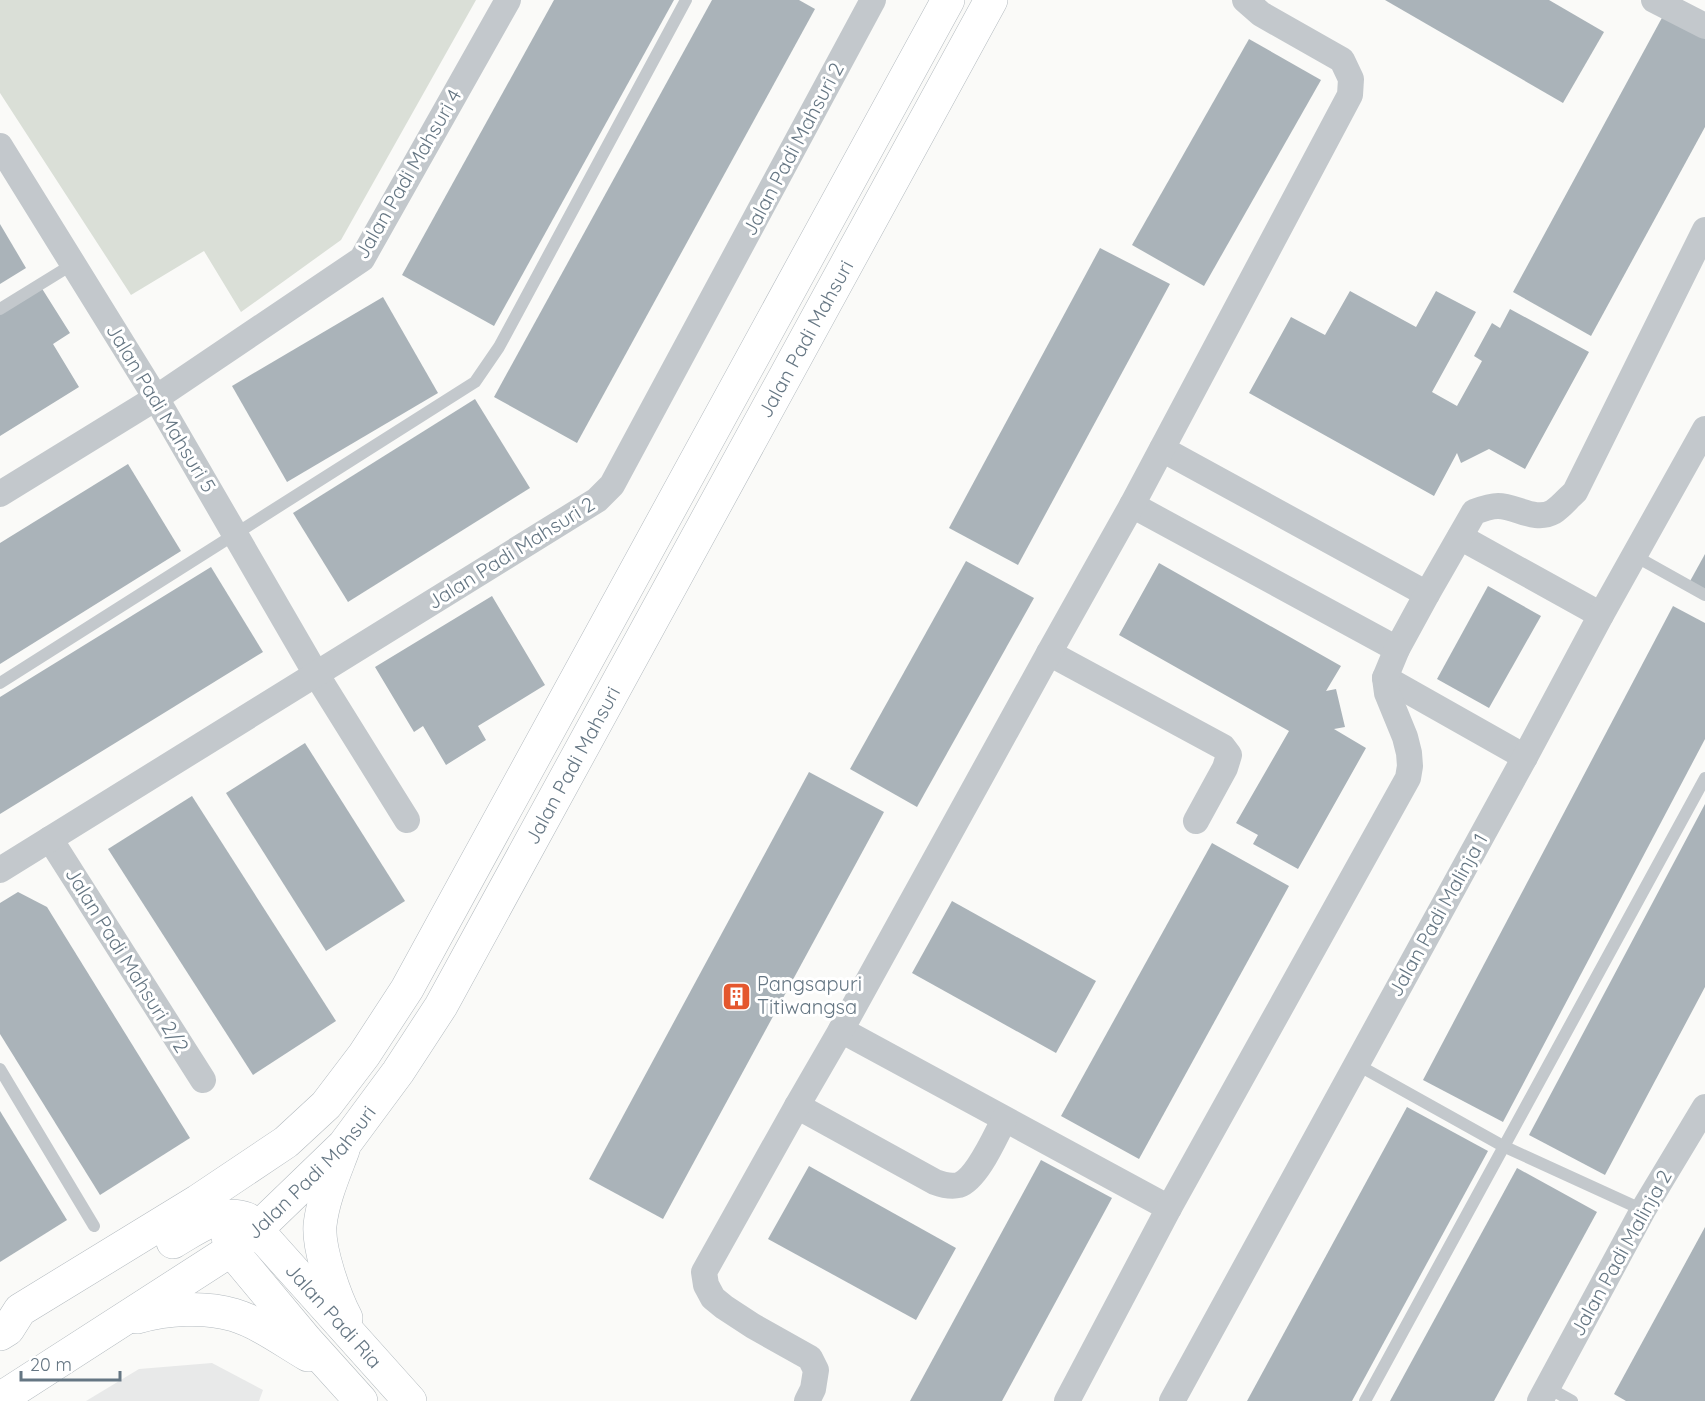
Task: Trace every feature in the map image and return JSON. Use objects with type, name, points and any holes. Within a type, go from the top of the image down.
[{"type":"main road","name":"Jalan Padi Mahsuri","points":[[4,1332],[20,1310],[198,1201],[286,1142],[326,1105],[364,1055],[407,989],[948,0]]},
{"type":"main road","name":"Jalan Padi Mahsuri","points":[[0,1400],[231,1250],[257,1229],[344,1145],[398,1072],[441,1006],[991,0]]},
{"type":"main road","points":[[231,1250],[226,1235],[228,1216],[237,1200],[269,1165],[286,1142]]},
{"type":"main road","points":[[344,1145],[323,1210],[320,1228],[324,1256],[340,1307],[362,1347]]},
{"type":"main road","points":[[4,1332],[37,1321],[109,1281],[206,1221],[237,1216],[247,1220],[257,1229]]},
{"type":"main road","name":"Jalan Padi Ria","points":[[257,1229],[410,1401]]},
{"type":"main road","name":"Jalan Padi Ria","points":[[231,1250],[361,1401]]},
{"type":"main road","points":[[122,1321],[153,1313],[173,1311],[220,1312],[236,1316],[271,1333],[333,1369]]},
{"type":"street","name":"Jalan Padi Mahsuri 4","points":[[0,494],[156,398],[362,259],[508,0]]},
{"type":"street","name":"Jalan Padi Mahsuri 2","points":[[0,870],[597,500],[612,485],[873,0]]},
{"type":"street","points":[[807,1401],[813,1389],[816,1370],[810,1358],[724,1307],[713,1298],[706,1286],[704,1272],[1132,505],[1350,95],[1351,79],[1342,60],[1261,14],[1245,0]]},
{"type":"street","points":[[1654,0],[1694,16]]},
{"type":"street","name":"Jalan Padi Mahsuri 5","points":[[0,146],[156,398],[316,674],[407,820]]},
{"type":"street","points":[[1067,1401],[1169,1208],[1408,778],[1410,766],[1405,737],[1387,693],[1385,678],[1427,594],[1474,512],[1495,506],[1509,507],[1537,515],[1552,512],[1575,492],[1705,230]]},
{"type":"street","name":"Jalan Padi Malinja 1","points":[[1172,1401],[1705,429]]},
{"type":"street","points":[[1162,450],[1427,594]]},
{"type":"street","points":[[1132,505],[1398,649]]},
{"type":"street","points":[[1460,537],[1601,615]]},
{"type":"street","points":[[1049,653],[1223,747],[1229,755],[1226,768],[1196,821]]},
{"type":"street","points":[[1385,678],[1525,757]]},
{"type":"street","name":"Jalan Padi Mahsuri 2/2","points":[[50,839],[203,1080]]},
{"type":"street","points":[[841,1030],[1169,1208]]},
{"type":"street","points":[[796,1106],[935,1182],[947,1186],[960,1185],[975,1172],[1004,1120]]},
{"type":"street","name":"Jalan Padi Malinja 2","points":[[1544,1394],[1643,1210],[1705,1107]]},
{"type":"lane","points":[[0,683],[475,382],[499,347],[686,0]]},
{"type":"lane","points":[[0,309],[73,264]]},
{"type":"lane","points":[[1635,556],[1705,595]]},
{"type":"lane","points":[[1365,1401],[1705,778]]},
{"type":"lane","points":[[1356,1064],[1503,1146],[1643,1210]]},
{"type":"lane","points":[[0,1069],[94,1226]]},
{"type":"lane","points":[[1544,1394],[1572,1401]]},
{"type":"shaded area","points":[[0,0],[476,0],[341,240],[241,312],[204,251],[131,295],[0,93]]},
{"type":"shaded area","points":[[212,1363],[263,1390],[259,1401],[86,1401],[139,1369]]},
{"type":"building","points":[[554,0],[674,0],[494,326],[402,275]]},
{"type":"building","points":[[712,0],[799,0],[815,9],[577,443],[494,397]]},
{"type":"building","points":[[1385,0],[1549,0],[1604,32],[1563,103]]},
{"type":"building","points":[[1664,14],[1705,36],[1705,127],[1591,336],[1513,292]]},
{"type":"building","points":[[1249,39],[1321,80],[1204,286],[1132,245]]},
{"type":"building","points":[[0,224],[26,268],[0,284]]},
{"type":"building","points":[[1100,248],[1170,284],[1018,565],[949,528]]},
{"type":"building","points":[[41,287],[70,333],[53,344],[79,387],[0,436],[0,312]]},
{"type":"building","points":[[1350,291],[1416,327],[1436,291],[1476,312],[1432,392],[1457,406],[1482,361],[1474,356],[1492,323],[1500,328],[1510,309],[1589,352],[1525,469],[1489,449],[1461,463],[1457,453],[1434,496],[1249,393],[1291,317],[1325,335]]},
{"type":"building","points":[[383,297],[438,393],[287,482],[232,386]]},
{"type":"building","points":[[475,399],[530,488],[348,602],[293,513]]},
{"type":"building","points":[[128,464],[181,551],[0,664],[0,543]]},
{"type":"building","points":[[1705,554],[1705,591],[1689,583]]},
{"type":"building","points":[[966,561],[1034,598],[917,807],[850,769]]},
{"type":"building","points":[[1159,563],[1341,666],[1326,691],[1336,689],[1345,727],[1334,729],[1366,748],[1298,869],[1253,844],[1258,835],[1236,823],[1289,731],[1119,635]]},
{"type":"building","points":[[211,567],[263,652],[0,814],[0,697]]},
{"type":"building","points":[[1488,586],[1541,616],[1489,708],[1437,679]]},
{"type":"building","points":[[492,596],[545,685],[478,726],[486,740],[446,765],[423,726],[414,732],[375,667]]},
{"type":"building","points":[[1673,606],[1705,623],[1705,739],[1503,1122],[1423,1080]]},
{"type":"building","points":[[305,743],[405,901],[326,951],[226,793]]},
{"type":"building","name":"Pangsapuri Titiwangsa","points":[[809,772],[884,812],[663,1219],[589,1179]]},
{"type":"building","points":[[192,796],[336,1021],[253,1075],[108,849]]},
{"type":"building","points":[[1705,804],[1705,987],[1605,1175],[1529,1135]]},
{"type":"building","points":[[1212,843],[1289,886],[1139,1159],[1061,1116]]},
{"type":"building","points":[[18,892],[47,907],[190,1138],[100,1195],[0,1034],[0,903]]},
{"type":"building","name":"Pangsapuri Titiwangsa","points":[[952,901],[1096,981],[1056,1053],[912,973]]},
{"type":"building","points":[[1407,1107],[1488,1151],[1352,1401],[1247,1401]]},
{"type":"building","points":[[0,1111],[67,1220],[0,1262]]},
{"type":"building","points":[[1041,1160],[1112,1198],[1002,1401],[910,1401]]},
{"type":"building","points":[[809,1166],[956,1248],[916,1320],[768,1239]]},
{"type":"building","points":[[1517,1168],[1597,1212],[1494,1401],[1390,1401]]},
{"type":"building","points":[[1705,1227],[1705,1401],[1626,1401],[1614,1394]]},
{"type":"place","name":"Pangsapuri Titiwangsa","points":[[736,996]]}]
